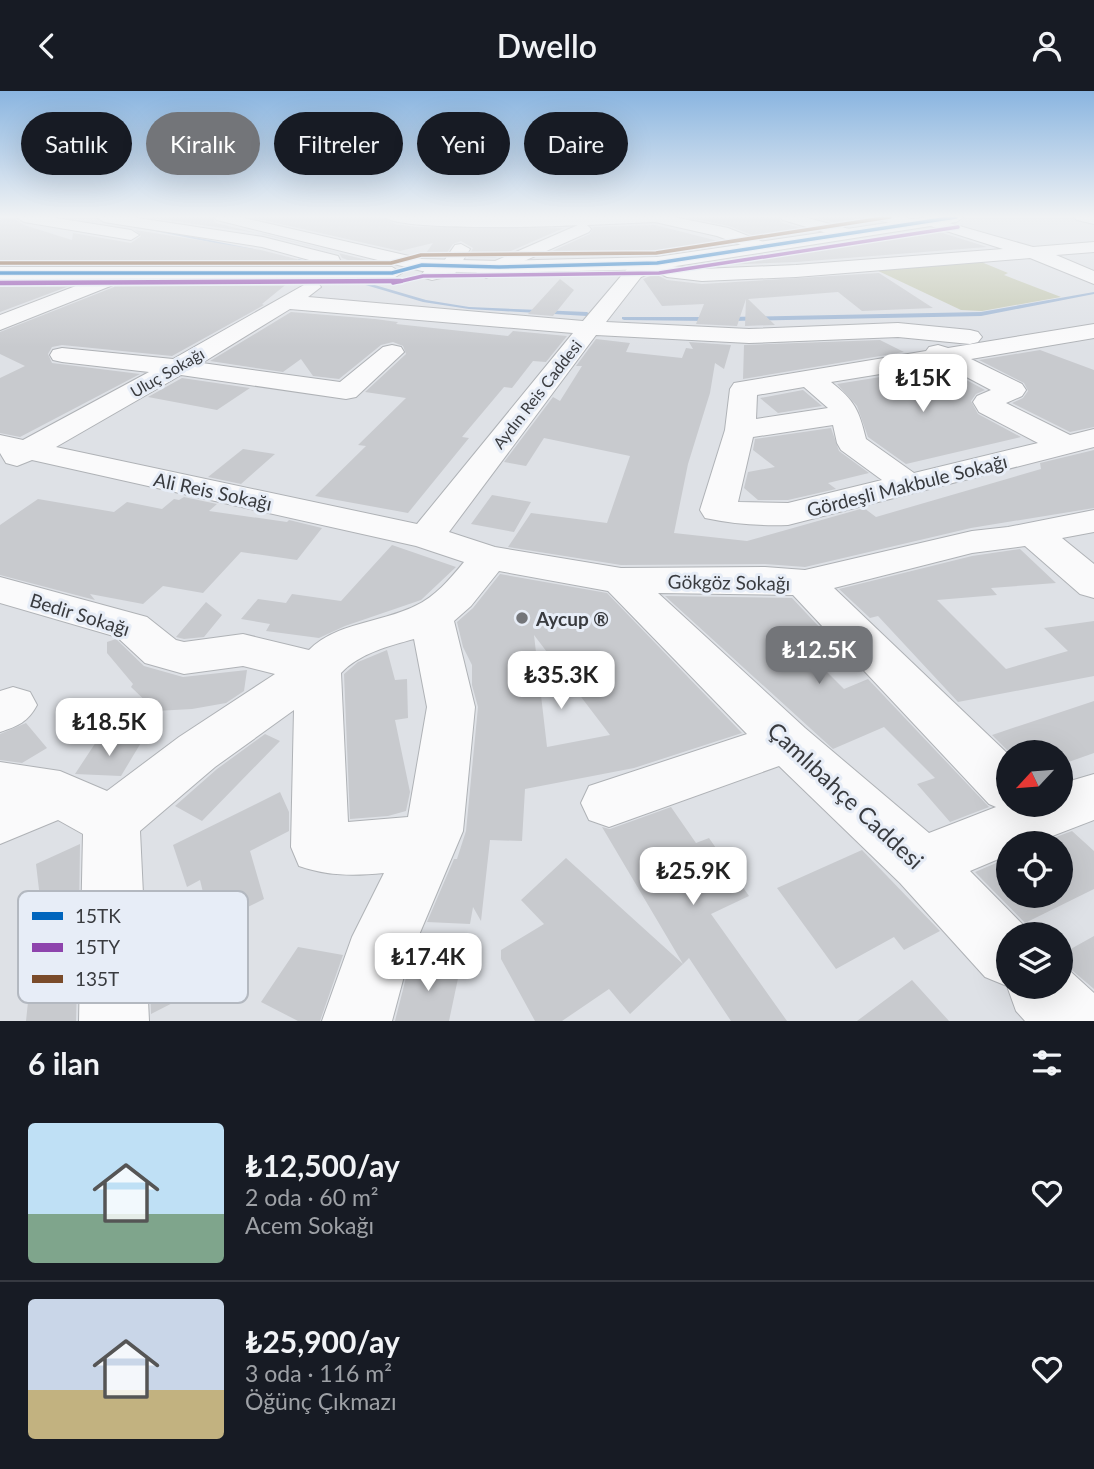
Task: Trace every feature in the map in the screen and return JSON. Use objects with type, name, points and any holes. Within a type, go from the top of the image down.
[{"type":"street","points":[[255,260],[284,274]]},
{"type":"street","points":[[340,260],[392,273]]},
{"type":"street","points":[[403,260],[435,269]]},
{"type":"street","points":[[435,269],[446,260]]},
{"type":"street","points":[[492,269],[510,260]]},
{"type":"street","points":[[0,273],[392,273],[674,260]]},
{"type":"street","points":[[657,263],[667,271],[702,275],[796,271],[885,260]]},
{"type":"street","points":[[1062,260],[1094,278]]},
{"type":"street","name":"Aydın Reis Caddesi","points":[[426,537],[575,344],[634,273],[657,263]]},
{"type":"street","points":[[0,323],[125,273]]},
{"type":"street","points":[[185,290],[211,274]]},
{"type":"street","name":"Uluç Sokağı","points":[[10,453],[177,367],[331,274]]},
{"type":"street","points":[[288,302],[590,328],[749,336],[898,330],[1021,342]]},
{"type":"street","points":[[898,330],[1012,390],[987,402],[989,406],[1080,442]]},
{"type":"street","points":[[846,414],[740,430],[744,389],[1094,331]]},
{"type":"street","points":[[1053,337],[1094,355]]},
{"type":"street","points":[[62,355],[177,367],[346,391],[392,352]]},
{"type":"street","points":[[808,378],[840,403],[846,414],[852,443],[908,484]]},
{"type":"street","name":"Gördeşli Makbule Sokağı","points":[[740,430],[718,510],[757,515],[788,514],[1080,442]]},
{"type":"street","name":"Ali Reis Sokağı","points":[[10,453],[426,537]]},
{"type":"street","points":[[1032,532],[1094,521]]},
{"type":"street","points":[[1032,532],[1094,585]]},
{"type":"street","name":"Gökgöz Sokağı","points":[[426,537],[489,558],[621,581],[765,580],[805,583],[972,542],[1032,532]]},
{"type":"street","points":[[0,819],[85,808],[197,752],[318,669],[335,652],[378,632],[431,616],[453,599],[489,558]]},
{"type":"street","name":"Çamlıbahçe Caddesi","points":[[621,581],[787,742],[921,864],[996,942]]},
{"type":"street","points":[[805,583],[996,776]]},
{"type":"street","name":"Bedir Sokağı","points":[[0,590],[132,627],[161,652],[184,658],[243,650],[318,669]]},
{"type":"street","points":[[357,1021],[375,960],[434,831],[451,707],[431,616]]},
{"type":"street","points":[[318,669],[320,847],[359,849],[429,841]]},
{"type":"street","points":[[609,803],[787,742]]},
{"type":"street","points":[[0,785],[85,808]]},
{"type":"street","points":[[1073,799],[1094,797]]},
{"type":"street","points":[[85,808],[96,891]]},
{"type":"street","points":[[921,864],[1000,817]]},
{"type":"street","points":[[1052,999],[1073,1021]]},
{"type":"street","points":[[112,1003],[114,1021]]},
{"type":"green space","points":[[977,260],[1008,273],[1004,275],[1061,297],[982,311],[961,310],[872,268]]},
{"type":"building","points":[[0,260],[302,260],[312,263],[0,264]]},
{"type":"building","points":[[731,260],[816,260],[796,262],[695,266]]},
{"type":"building","points":[[879,273],[933,308],[862,311],[838,292],[748,299],[775,325],[745,326],[746,299],[737,326],[696,324],[704,304],[662,306],[643,279],[655,274],[667,280],[702,284]]},
{"type":"building","points":[[560,279],[574,290],[553,316],[528,314]]},
{"type":"building","points":[[0,282],[80,282],[0,312]]},
{"type":"building","points":[[116,282],[289,282],[262,304],[264,305],[172,356],[62,345],[52,347],[48,354],[52,363],[140,374],[20,437],[0,433],[0,378],[25,366],[0,354],[0,332],[114,287]]},
{"type":"building","points":[[291,312],[375,319],[398,322],[396,324],[508,336],[513,331],[567,336],[546,362],[533,361],[512,388],[504,387],[462,437],[469,438],[408,513],[315,496],[366,446],[358,445],[406,398],[365,392],[406,354],[403,346],[393,342],[381,345],[339,379],[313,376],[301,359],[283,372],[210,361]]},
{"type":"building","points":[[596,339],[630,343],[626,352],[682,358],[686,348],[693,349],[689,342],[731,345],[724,369],[715,363],[710,393],[688,464],[674,533],[747,541],[864,508],[876,517],[1041,469],[1040,463],[1094,450],[1094,508],[971,528],[805,567],[765,564],[621,565],[508,547],[531,513],[607,523],[630,456],[544,438],[526,466],[504,462],[553,397],[560,401],[582,366],[576,366]]},
{"type":"building","points":[[880,340],[904,352],[743,379],[744,345]]},
{"type":"building","points":[[1040,350],[1094,370],[1094,427],[1070,432],[1012,403],[1023,398],[1028,391],[1024,383],[979,360]]},
{"type":"building","points":[[942,367],[985,390],[976,394],[971,401],[978,414],[1021,437],[906,464],[868,437],[857,406],[837,384]]},
{"type":"building","points":[[182,378],[250,388],[217,410],[148,397]]},
{"type":"building","points":[[803,390],[822,406],[778,413],[760,398]]},
{"type":"building","points":[[831,428],[839,451],[869,473],[828,483],[836,489],[788,500],[758,500],[744,488],[748,472],[775,467],[753,450],[755,439]]},
{"type":"building","points":[[243,449],[275,454],[241,484],[208,477]]},
{"type":"building","points":[[492,495],[531,502],[514,532],[471,524]]},
{"type":"building","points":[[184,497],[217,504],[209,511],[287,522],[289,520],[322,528],[297,560],[241,552],[203,593],[163,586],[143,604],[90,594],[95,600],[0,575],[0,525],[38,499],[114,512],[127,502],[162,509],[174,499]]},
{"type":"building","points":[[392,545],[456,567],[421,600],[345,626],[319,638],[266,631],[270,624],[241,619],[258,599],[286,603],[292,594],[341,601]]},
{"type":"building","points":[[1020,549],[1056,583],[991,588],[997,595],[937,600],[1006,669],[1068,651],[1044,628],[1094,621],[1094,676],[958,702],[878,616],[870,618],[839,589],[972,556]]},
{"type":"building","points":[[500,574],[607,593],[742,733],[634,768],[525,789],[522,841],[490,840],[481,921],[473,907],[470,924],[427,922],[454,859],[457,859],[466,831],[478,707],[472,685],[472,665],[463,647],[457,622],[473,608]],"holes":[[[534,635],[610,735],[547,747]]]},
{"type":"building","points":[[665,596],[792,598],[823,631],[790,635],[844,689],[868,679],[989,807],[950,822],[917,784],[935,778],[884,727],[833,749]]},
{"type":"building","points":[[206,602],[222,615],[204,637],[176,637]]},
{"type":"building","points":[[116,639],[144,666],[183,677],[247,670],[244,691],[226,703],[192,709],[156,711],[131,687],[133,684],[107,653],[107,642]]},
{"type":"building","points":[[387,650],[395,680],[407,679],[408,718],[395,720],[410,792],[406,811],[388,816],[350,819],[344,674],[358,662]]},
{"type":"building","points":[[1094,701],[1094,753],[1073,760],[1073,740],[997,740],[992,735]]},
{"type":"building","points":[[26,723],[47,748],[22,763],[0,760],[0,734]]},
{"type":"building","points":[[265,734],[280,741],[202,821],[175,806],[217,769]]},
{"type":"building","points":[[98,739],[142,741],[121,776],[75,774]]},
{"type":"building","points":[[280,792],[289,812],[289,831],[250,851],[264,899],[248,907],[248,891],[203,891],[200,880],[187,887],[173,845]]},
{"type":"building","points":[[671,807],[696,843],[709,838],[749,896],[711,914],[787,1021],[731,1021],[689,958],[683,964],[602,827],[610,829]]},
{"type":"building","points":[[1073,832],[1094,851],[1094,889],[1073,899]]},
{"type":"building","points":[[80,844],[79,891],[39,891],[36,864]]},
{"type":"building","points":[[862,850],[940,931],[904,950],[894,937],[836,969],[777,888]]},
{"type":"building","points":[[566,858],[683,964],[630,1014],[609,989],[562,1021],[535,1021],[501,959],[501,950],[544,924],[521,900]]},
{"type":"building","points":[[996,863],[996,893],[975,872]]},
{"type":"building","points":[[1010,908],[1055,908],[1027,922]]},
{"type":"building","points":[[1094,936],[1094,989],[1073,971],[1073,948]]},
{"type":"building","points":[[298,947],[343,955],[320,1021],[298,1021],[261,1002]]},
{"type":"building","points":[[410,962],[460,969],[449,1021],[395,1021]]},
{"type":"building","points":[[912,980],[949,1021],[857,1021]]},
{"type":"building","points":[[28,1003],[76,1003],[76,1021],[26,1021]]},
{"type":"building","points":[[151,1003],[173,1003],[151,1014]]},
{"type":"waterway","points":[[301,260],[340,269]]},
{"type":"waterway","points":[[344,277],[425,301],[469,308],[587,314]]},
{"type":"waterway","points":[[731,319],[981,314],[1094,293]]},
{"type":"waterway","points":[[624,318],[710,319]]},
{"type":"transit line","name":"135T","points":[[0,263],[391,263],[401,260]]},
{"type":"transit line","name":"15TK","points":[[0,273],[392,273],[422,265],[499,267],[674,260]]},
{"type":"transit line","name":"15TY","points":[[0,283],[392,283],[423,276],[659,273],[741,260]]},
{"type":"place","name":"Aycup ®","points":[[522,618]]}]
